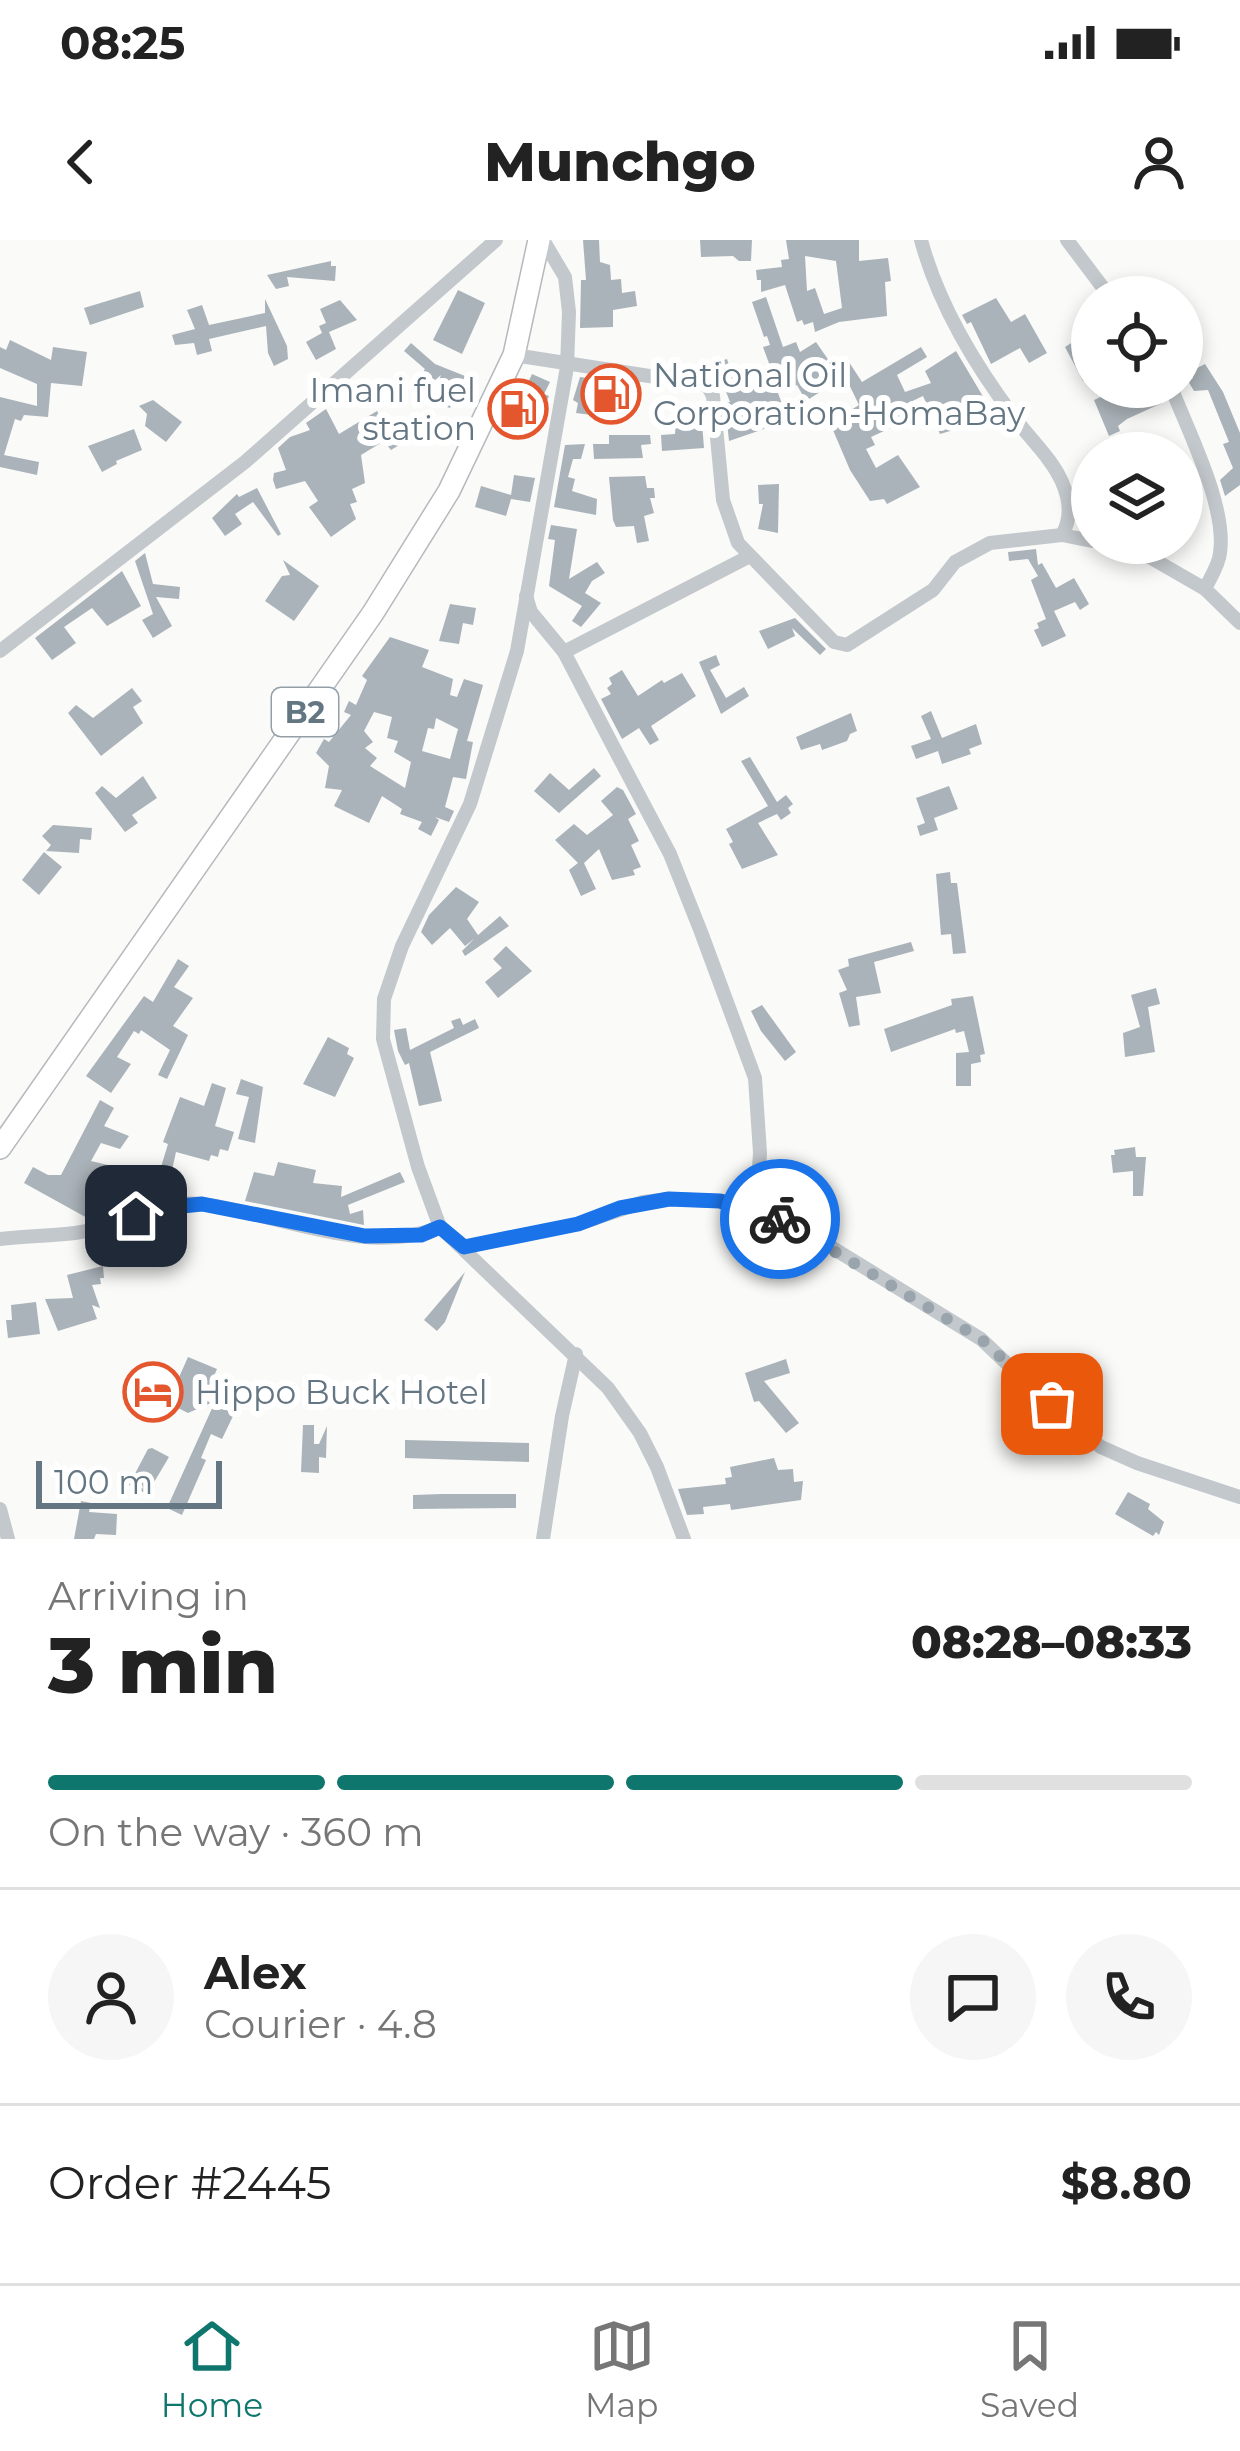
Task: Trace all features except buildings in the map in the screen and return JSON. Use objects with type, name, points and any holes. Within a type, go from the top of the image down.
[{"type":"highway","name":"B2","points":[[0,1148],[374,613],[449,491],[514,355],[541,240]]},
{"type":"street","points":[[541,240],[565,277],[567,367],[517,651],[470,804],[402,946],[383,999],[383,1039],[394,1088],[440,1227],[608,1388],[640,1433],[684,1539]]},
{"type":"street","points":[[921,240],[934,285],[981,370],[1061,479],[1070,516],[1062,535]]},
{"type":"street","points":[[1067,240],[1094,276]]},
{"type":"street","points":[[0,651],[245,462],[386,341],[489,241]]},
{"type":"street","points":[[514,355],[567,367],[707,385],[713,396],[723,500],[738,543],[834,642],[847,645],[933,590],[955,562],[990,543],[1071,537]]},
{"type":"street","points":[[1179,408],[1208,483],[1220,532],[1220,556],[1205,589]]},
{"type":"street","points":[[564,652],[748,557]]},
{"type":"street","points":[[1161,564],[1205,589],[1240,623]]},
{"type":"street","points":[[525,592],[531,612],[564,652],[670,854],[754,1078],[760,1154],[756,1214]]},
{"type":"street","points":[[464,1247],[669,1199],[720,1201],[787,1220],[981,1339],[1101,1447],[1240,1497]]},
{"type":"street","points":[[0,1239],[77,1233],[172,1207],[202,1204],[365,1236],[421,1235],[440,1227]]},
{"type":"street","points":[[543,1539],[576,1354]]},
{"type":"street","points":[[0,1509],[8,1539]]},
{"type":"way so far","points":[[780,1219],[981,1339],[1052,1404]]},
{"type":"place","name":"National Oil Corporation-HomaBay","points":[[611,394]]},
{"type":"place","name":"Imani fuel station","points":[[518,409]]},
{"type":"place","name":"Hippo Buck Hotel","points":[[153,1392]]},
{"type":"route","points":[[136,1216],[202,1204],[365,1236],[398,1238],[440,1227],[464,1247],[669,1199],[720,1201],[780,1219]]}]
